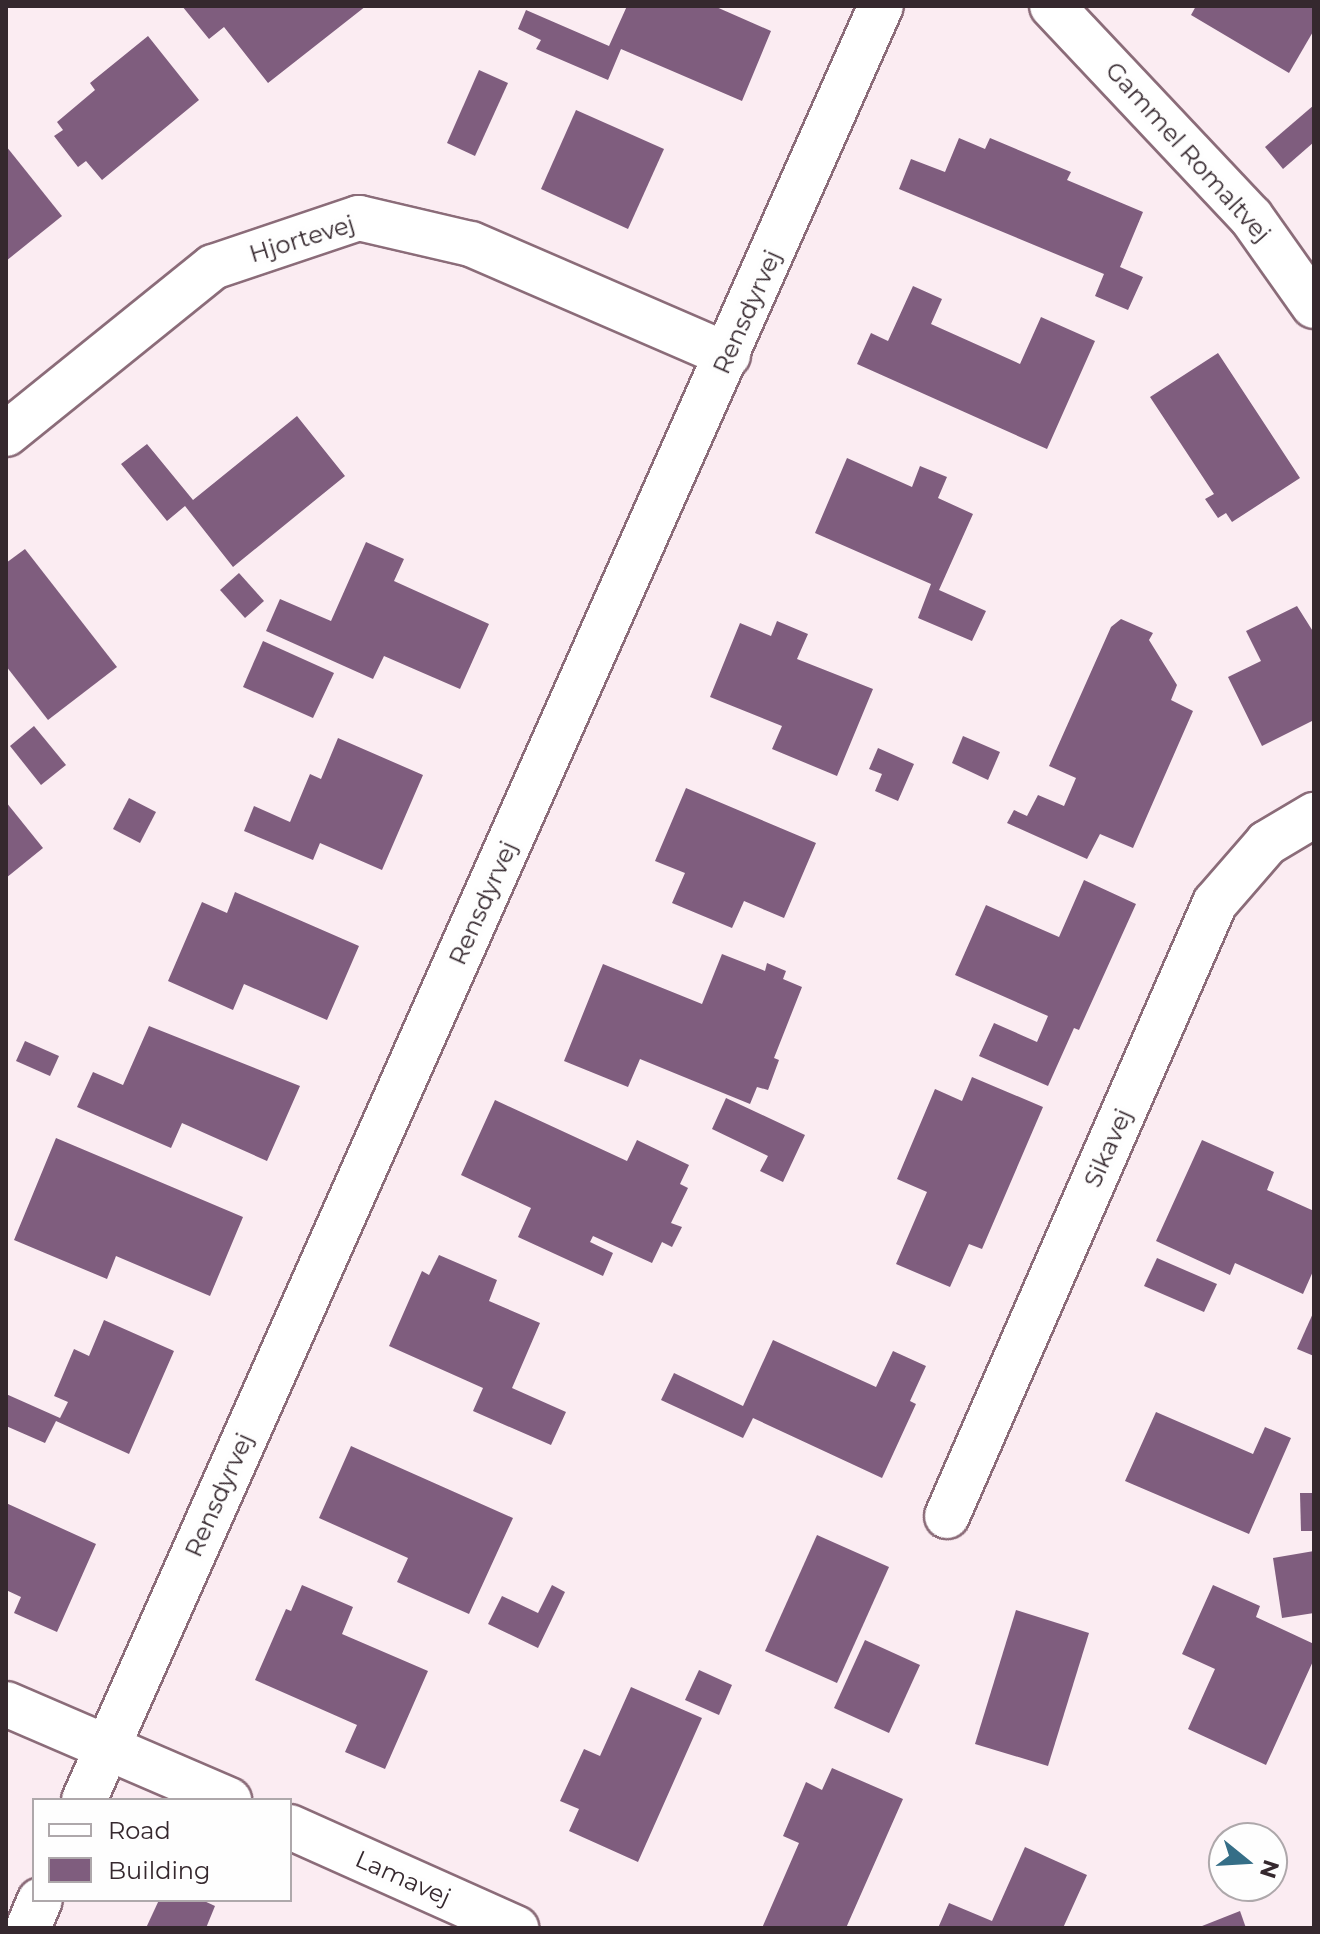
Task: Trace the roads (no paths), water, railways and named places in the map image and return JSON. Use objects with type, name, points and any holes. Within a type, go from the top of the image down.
[{"type":"street","name":"Rensdyrvej","points":[[85,1798],[881,6]]},
{"type":"street","name":"Gammel Romaltvej","points":[[1067,10],[1251,217],[1314,306]]},
{"type":"street","name":"Hjortevej","points":[[6,434],[213,267],[359,218],[471,244],[728,355]]},
{"type":"street","name":"Sikavej","points":[[947,1516],[1215,903],[1267,843],[1314,815]]},
{"type":"street","points":[[6,1704],[108,1745],[225,1798]]},
{"type":"street","name":"Lamavej","points":[[292,1828],[516,1928]]},
{"type":"street","points":[[28,1928],[39,1902]]}]
